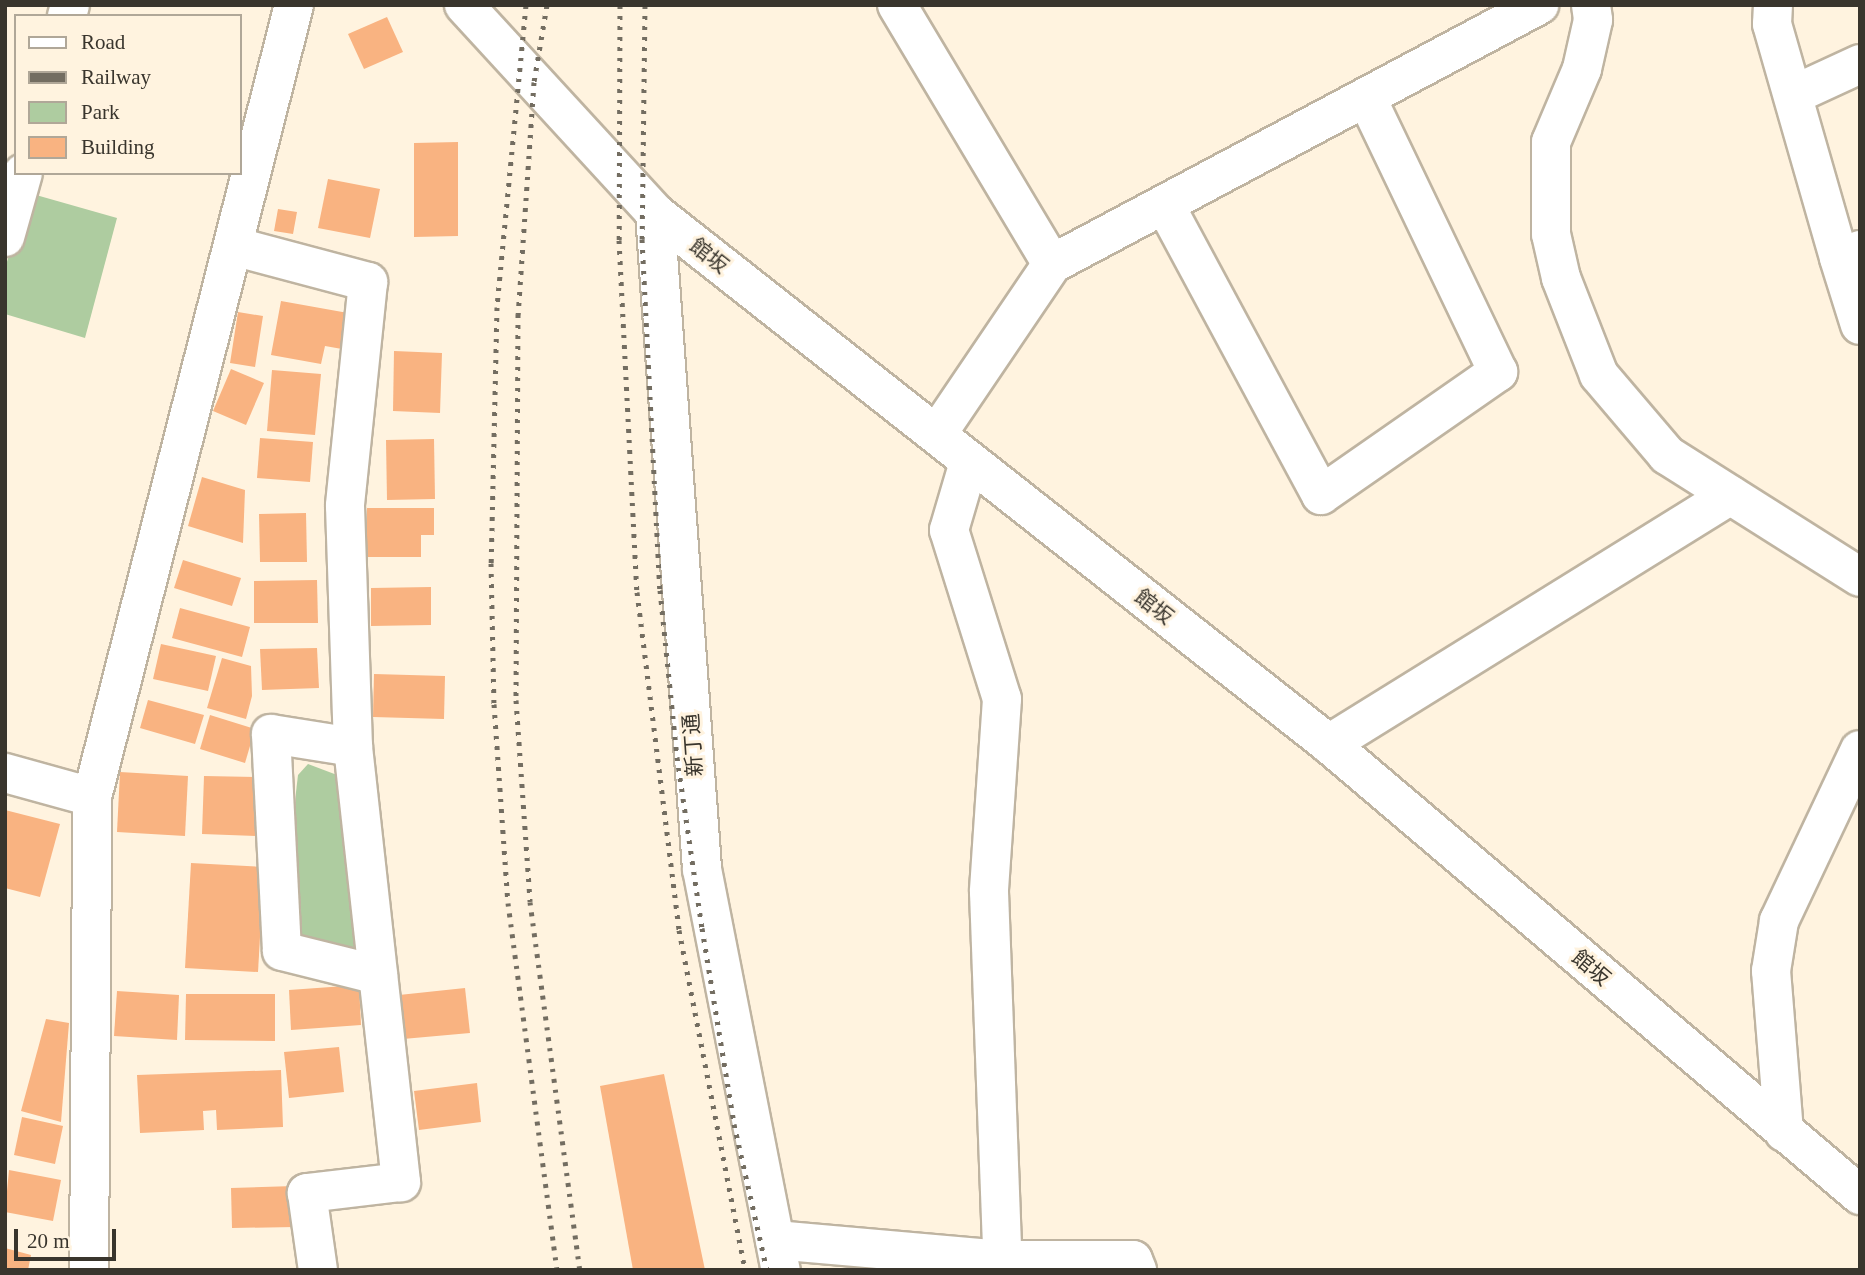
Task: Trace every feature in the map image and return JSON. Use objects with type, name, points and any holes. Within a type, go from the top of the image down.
[{"type":"street","points":[[89,1270],[92,797],[294,5]]},
{"type":"street","name":"館坂","points":[[464,5],[655,214],[1329,744],[1860,1195]]},
{"type":"street","points":[[897,5],[1052,264]]},
{"type":"street","points":[[937,434],[1052,264],[1166,207],[1539,5]]},
{"type":"street","points":[[1591,5],[1593,20],[1582,69],[1551,142],[1551,234],[1561,278],[1599,375],[1667,455],[1860,577]]},
{"type":"street","points":[[1773,5],[1772,24],[1793,95],[1849,254],[1860,325]]},
{"type":"street","points":[[1793,95],[1860,64]]},
{"type":"street","points":[[1166,207],[1321,495],[1498,372],[1366,97]]},
{"type":"street","points":[[5,237],[22,175]]},
{"type":"street","name":"新丁通","points":[[655,214],[702,869],[778,1255]]},
{"type":"street","points":[[233,246],[368,282],[345,506],[353,747],[401,1182],[307,1192],[318,1270]]},
{"type":"street","points":[[969,461],[949,530],[1002,699],[989,892],[1003,1265]]},
{"type":"street","points":[[1329,744],[1730,495]]},
{"type":"street","points":[[353,747],[271,734],[282,951],[378,975]]},
{"type":"street","points":[[1784,1132],[1771,971],[1779,921],[1860,750]]},
{"type":"street","points":[[5,773],[92,797]]},
{"type":"street","points":[[778,1255],[1003,1265],[1133,1260],[1137,1270]]},
{"type":"green space","points":[[29,193],[117,218],[85,338],[5,314],[5,268]]},
{"type":"green space","points":[[308,764],[345,778],[368,957],[295,940],[296,792],[298,775]]},
{"type":"building","points":[[387,17],[403,52],[364,69],[348,34]]},
{"type":"building","points":[[458,142],[458,236],[414,237],[414,143]]},
{"type":"building","points":[[328,179],[380,189],[370,238],[318,228]]},
{"type":"building","points":[[278,209],[297,212],[293,234],[274,231]]},
{"type":"building","points":[[281,301],[348,313],[342,349],[325,346],[321,364],[271,355]]},
{"type":"building","points":[[238,312],[263,316],[255,367],[230,363]]},
{"type":"building","points":[[394,351],[442,353],[440,413],[393,411]]},
{"type":"building","points":[[231,369],[264,383],[246,425],[213,411]]},
{"type":"building","points":[[272,370],[321,374],[315,435],[267,431]]},
{"type":"building","points":[[260,438],[313,442],[310,482],[257,478]]},
{"type":"building","points":[[434,439],[435,499],[387,500],[386,440]]},
{"type":"building","points":[[202,477],[245,490],[243,543],[188,526]]},
{"type":"building","points":[[367,508],[434,508],[434,535],[421,535],[421,557],[367,557]]},
{"type":"building","points":[[306,513],[307,562],[260,562],[259,514]]},
{"type":"building","points":[[183,560],[241,578],[232,606],[174,588]]},
{"type":"building","points":[[317,580],[318,623],[254,623],[254,581]]},
{"type":"building","points":[[431,587],[431,625],[371,626],[371,588]]},
{"type":"building","points":[[180,608],[250,627],[242,657],[172,638]]},
{"type":"building","points":[[161,644],[216,656],[208,691],[153,679]]},
{"type":"building","points":[[317,648],[319,688],[262,690],[260,649]]},
{"type":"building","points":[[222,658],[251,666],[252,696],[246,719],[207,708]]},
{"type":"building","points":[[374,674],[445,676],[444,719],[373,717]]},
{"type":"building","points":[[148,700],[204,715],[195,744],[140,728]]},
{"type":"building","points":[[210,715],[255,729],[245,763],[200,749]]},
{"type":"building","points":[[120,772],[188,776],[185,836],[117,832]]},
{"type":"building","points":[[204,776],[259,777],[257,836],[202,834]]},
{"type":"building","points":[[5,810],[60,824],[40,897],[5,888]]},
{"type":"building","points":[[191,863],[264,867],[258,972],[185,968]]},
{"type":"building","points":[[359,985],[361,1025],[291,1030],[289,990]]},
{"type":"building","points":[[465,988],[470,1033],[403,1039],[399,995]]},
{"type":"building","points":[[117,991],[179,995],[177,1040],[114,1036]]},
{"type":"building","points":[[186,994],[275,994],[275,1041],[185,1040]]},
{"type":"building","points":[[46,1019],[69,1023],[61,1122],[21,1111]]},
{"type":"building","points":[[339,1047],[344,1092],[289,1098],[284,1052]]},
{"type":"building","points":[[281,1070],[283,1127],[217,1130],[216,1110],[203,1111],[204,1130],[140,1133],[137,1075]]},
{"type":"building","points":[[664,1074],[705,1270],[633,1270],[600,1086]]},
{"type":"building","points":[[477,1083],[481,1122],[419,1130],[414,1091]]},
{"type":"building","points":[[22,1117],[63,1126],[55,1164],[14,1155]]},
{"type":"building","points":[[9,1170],[61,1180],[53,1221],[5,1212]]},
{"type":"building","points":[[294,1186],[295,1227],[232,1228],[231,1188]]},
{"type":"building","points":[[5,1248],[31,1255],[28,1270],[5,1270]]},
{"type":"railway","points":[[526,5],[497,307],[491,563],[494,704],[508,903],[557,1270]]},
{"type":"railway","points":[[547,5],[534,82],[518,314],[516,700],[530,902],[580,1270]]},
{"type":"railway","points":[[620,5],[619,240],[637,592],[679,930],[745,1270]]},
{"type":"railway","points":[[645,5],[642,239],[660,590],[677,757],[702,928],[734,1124],[767,1270]]}]
